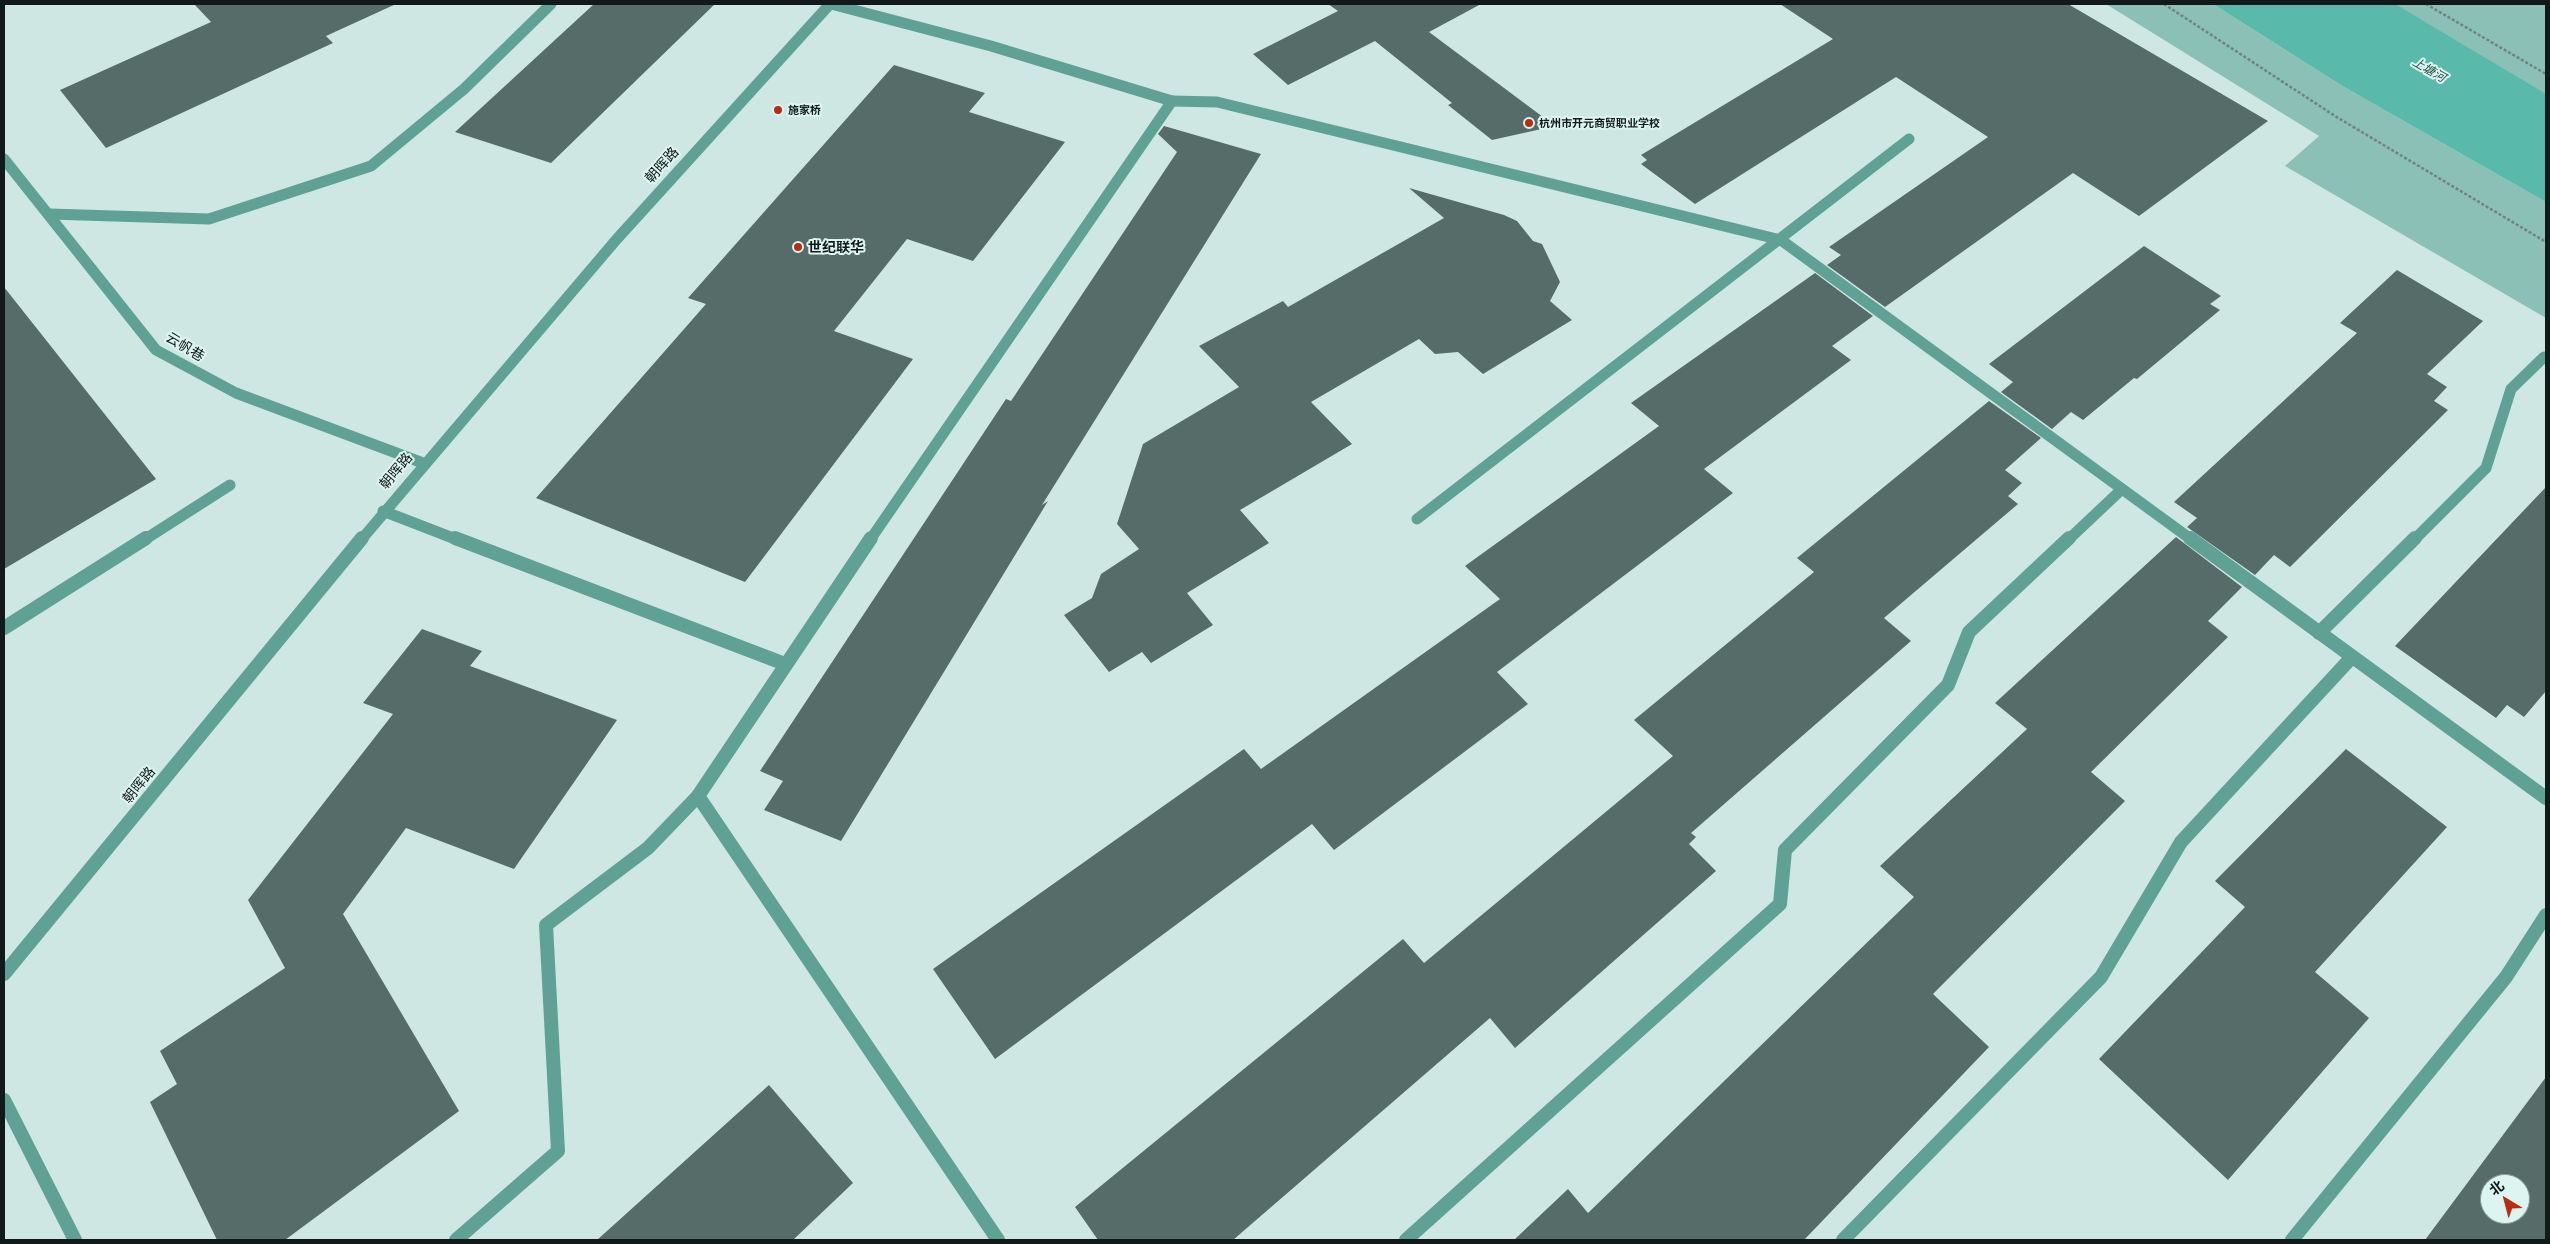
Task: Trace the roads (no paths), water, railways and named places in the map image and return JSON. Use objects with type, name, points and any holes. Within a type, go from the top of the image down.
[{"type":"street","points":[[50,214],[209,219],[371,166],[464,89],[551,4]]},
{"type":"street","points":[[831,4],[991,46],[1172,101],[1216,102],[1781,240],[2546,798]]},
{"type":"street","name":"朝晖路","points":[[4,974],[382,511],[657,192],[831,4]]},
{"type":"street","points":[[456,1240],[558,1151],[546,925],[648,848],[698,796],[785,664],[1172,101]]},
{"type":"street","points":[[1417,519],[1781,240],[1909,139]]},
{"type":"street","name":"云帆巷","points":[[4,159],[50,214],[156,350],[236,393],[423,463]]},
{"type":"street","points":[[2320,633],[2486,468],[2511,389],[2544,357]]},
{"type":"street","points":[[4,628],[230,484]]},
{"type":"street","points":[[1406,1240],[1780,904],[1785,850],[1948,685],[1969,632],[2122,490]]},
{"type":"street","points":[[382,511],[785,664]]},
{"type":"street","points":[[1843,1240],[2101,977],[2181,842],[2352,657]]},
{"type":"street","points":[[698,796],[998,1240]]},
{"type":"street","points":[[2292,1240],[2506,976],[2546,915]]},
{"type":"street","points":[[4,1100],[75,1240]]},
{"type":"water","name":"上塘河","points":[[2213,4],[2395,4],[2546,94],[2546,202],[2344,87]]},
{"type":"place","name":"施家桥","points":[[778,110]]},
{"type":"place","name":"杭州市开元商贸职业学校","points":[[1529,123]]},
{"type":"place","name":"世纪联华","points":[[798,247]]}]
